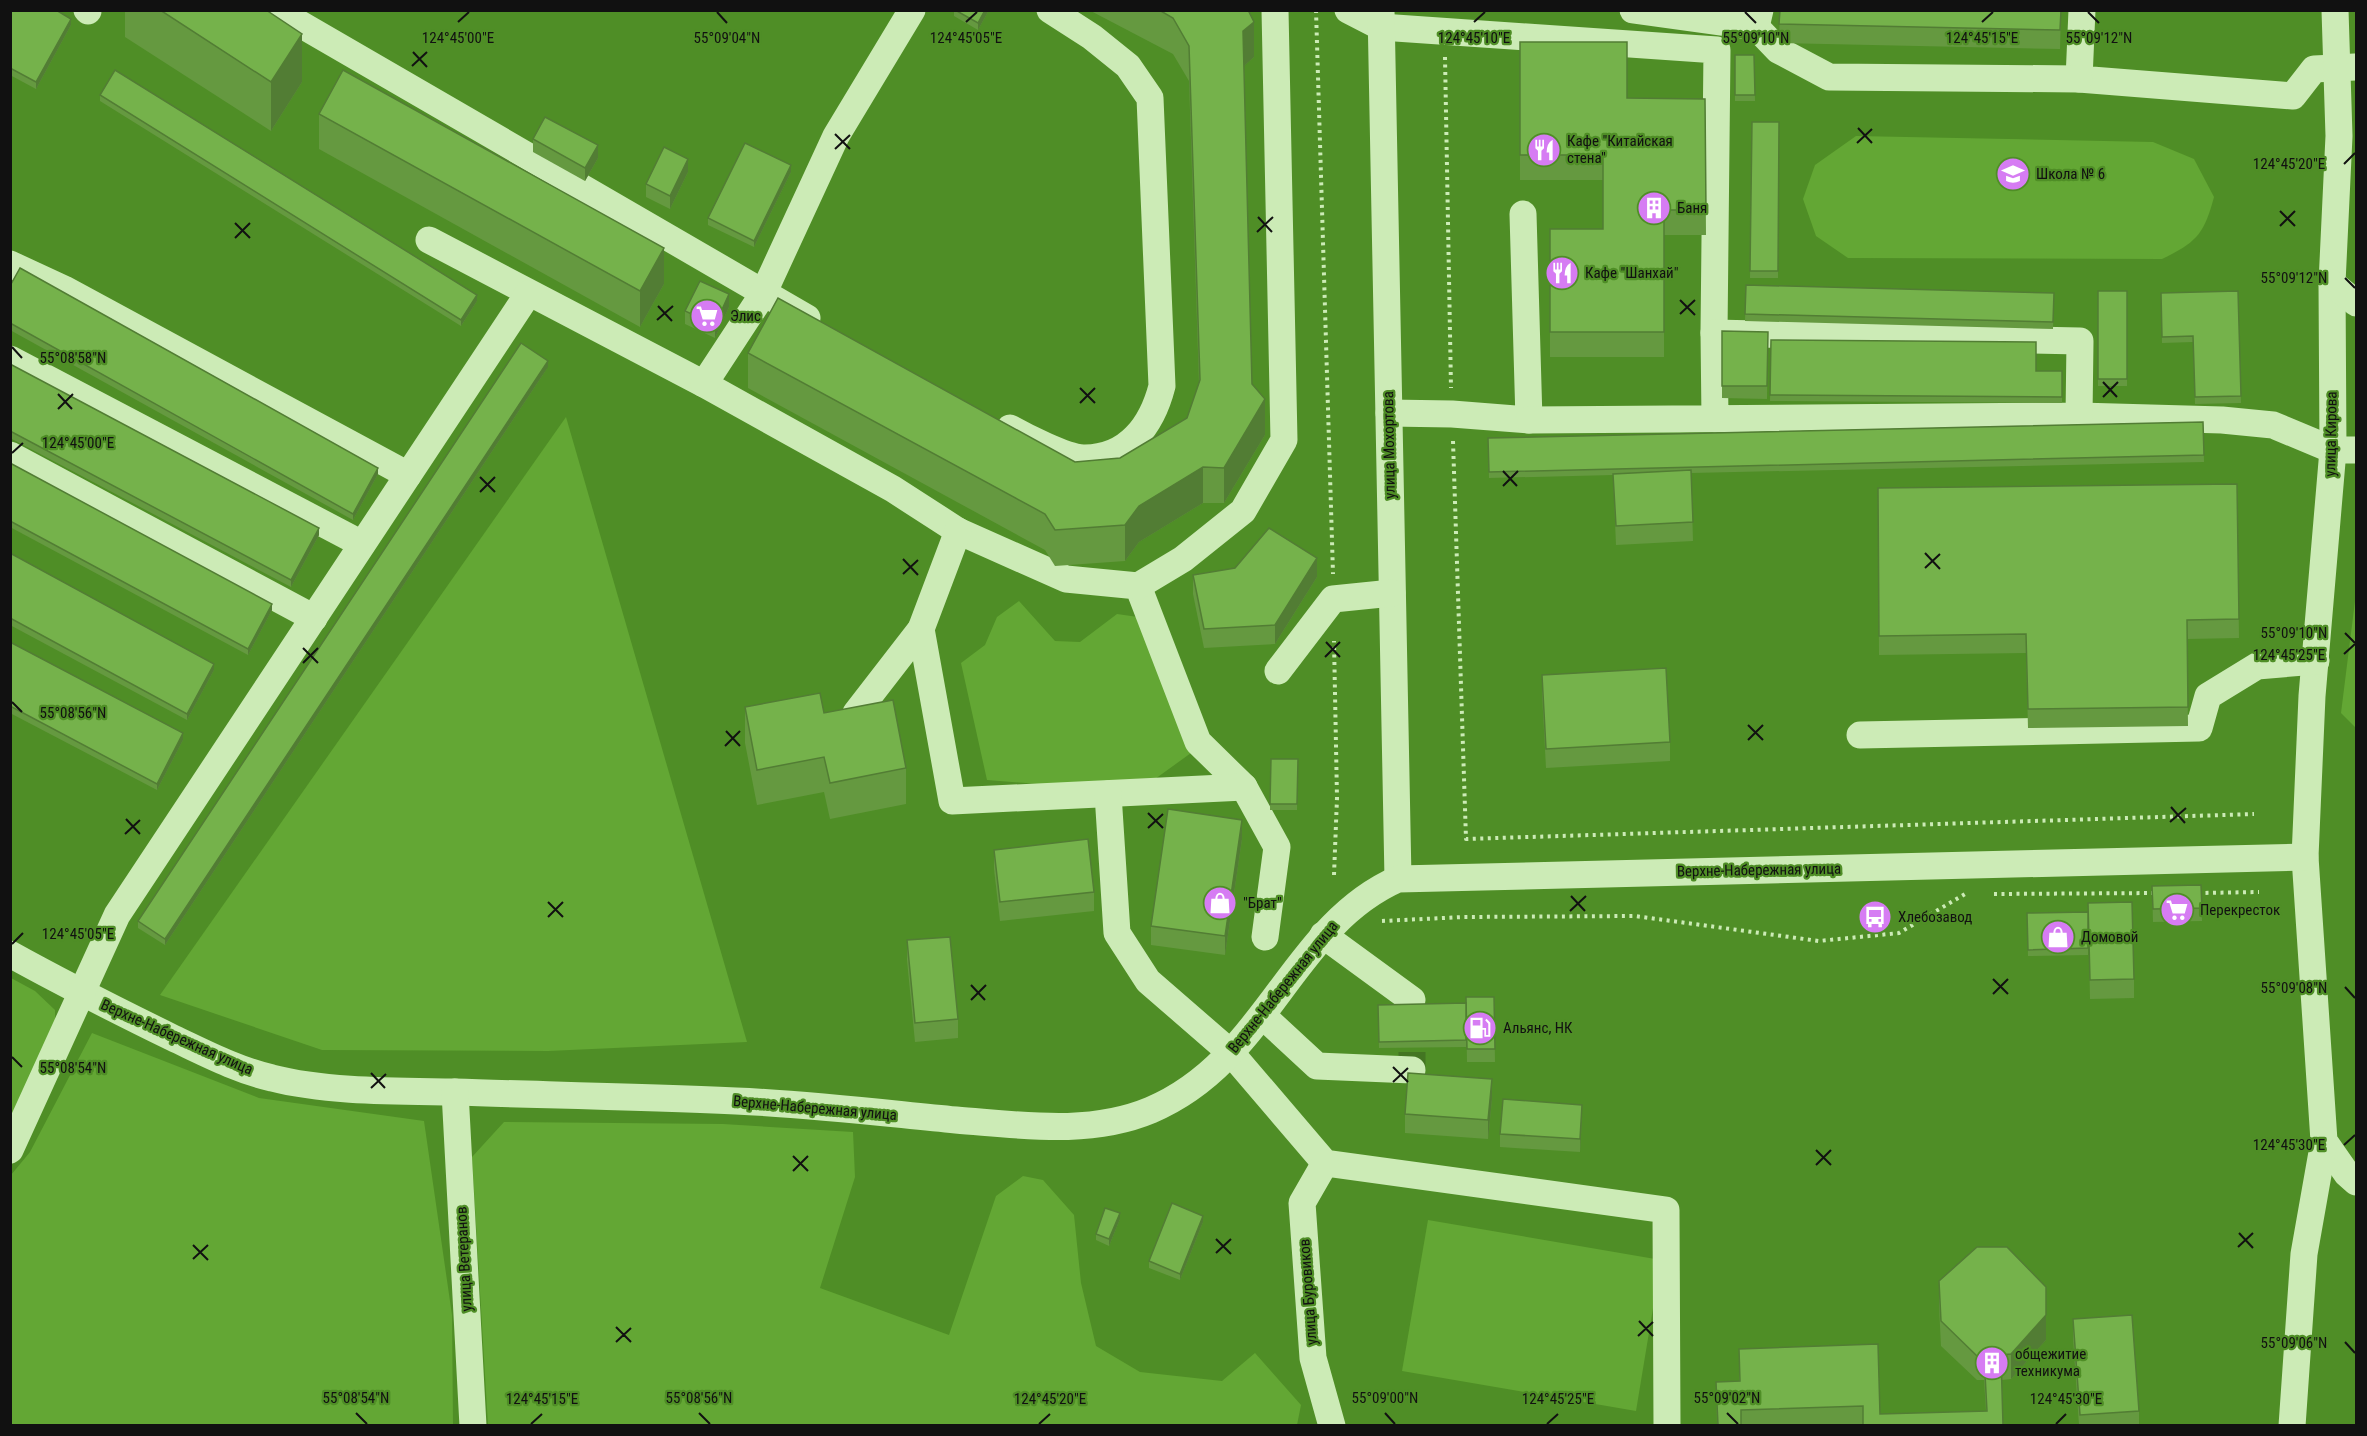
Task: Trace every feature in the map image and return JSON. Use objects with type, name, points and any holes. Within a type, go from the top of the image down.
[{"type":"street","points":[[276,10],[763,294],[824,327]]},
{"type":"street","points":[[704,384],[763,294],[836,136],[912,10]]},
{"type":"street","points":[[989,417],[1030,439],[1082,458],[1110,453],[1141,435],[1156,411],[1162,386],[1150,98],[1128,66],[1092,37],[1050,10]]},
{"type":"street","points":[[429,240],[528,294],[704,384],[893,489],[957,531],[1066,579],[1138,586],[1183,559],[1243,511],[1284,440],[1275,10]]},
{"type":"street","points":[[1348,10],[1381,19],[1444,30],[1717,50],[1715,419]]},
{"type":"street","points":[[1633,10],[1758,19],[1778,50],[1829,77],[2079,79],[2293,96],[2314,69],[2347,68]]},
{"type":"street","points":[[2079,79],[2082,10]]},
{"type":"street","name":"улица Кирова","points":[[2292,1425],[2304,1254],[2324,1141],[2305,857],[2312,696],[2345,450],[2332,283],[2339,136],[2347,68],[2335,10]]},
{"type":"street","name":"улица Мохортова","points":[[1381,19],[1398,879]]},
{"type":"street","points":[[1523,214],[1529,420]]},
{"type":"street","points":[[10,264],[74,295],[408,475]]},
{"type":"street","points":[[2332,283],[2356,303]]},
{"type":"street","points":[[10,1150],[117,915],[528,294]]},
{"type":"street","points":[[1714,333],[2080,341],[2079,416]]},
{"type":"street","points":[[10,359],[362,544]]},
{"type":"street","points":[[1389,413],[1452,414],[1529,420],[2079,416],[2222,420],[2273,425],[2345,450]]},
{"type":"street","points":[[10,454],[314,618]]},
{"type":"street","points":[[855,713],[921,629],[957,531]]},
{"type":"street","points":[[1138,586],[1198,742],[1244,788],[1277,847],[1265,937]]},
{"type":"street","points":[[1278,670],[1334,599],[1392,593]]},
{"type":"street","points":[[921,629],[952,801],[1244,788]]},
{"type":"street","points":[[1860,735],[2199,728],[2208,696],[2257,666],[2316,661]]},
{"type":"street","points":[[1108,794],[1117,933],[1148,981],[1231,1053],[1325,1163],[1666,1210],[1667,1425]]},
{"type":"street","name":"Верхне-Набережная улица","points":[[10,954],[82,994],[222,1060],[272,1078],[363,1090],[740,1101],[1050,1128],[1111,1123],[1151,1110],[1195,1087],[1231,1053],[1263,1016],[1323,935],[1359,900],[1398,879],[2305,857]]},
{"type":"street","points":[[1323,935],[1412,1000]]},
{"type":"street","points":[[1263,1016],[1317,1066],[1412,1070]]},
{"type":"street","name":"улица Ветеранов","points":[[455,1092],[472,1425]]},
{"type":"street","points":[[2324,1141],[2347,1174],[2356,1182]]},
{"type":"street","name":"улица Буровиков","points":[[1325,1163],[1302,1203],[1312,1358],[1332,1425]]},
{"type":"path","points":[[1316,10],[1334,599],[1337,798],[1334,875]]},
{"type":"path","points":[[1444,30],[1452,414],[1466,839],[2254,814]]},
{"type":"path","points":[[2188,893],[2259,892]]},
{"type":"path","points":[[1987,894],[2164,893]]},
{"type":"path","points":[[1382,921],[1463,917],[1635,916],[1820,941],[1899,933],[1964,894],[1976,894]]},
{"type":"green space","points":[[1856,136],[2153,142],[2194,159],[2214,197],[2207,220],[2197,236],[2162,259],[1848,258],[1816,236],[1803,199],[1815,165]]},
{"type":"green space","points":[[566,417],[747,1042],[548,1051],[322,1050],[160,995]]},
{"type":"green space","points":[[2356,593],[2356,728],[2341,713]]},
{"type":"green space","points":[[1019,601],[1055,641],[1080,642],[1117,614],[1138,617],[1191,753],[1155,779],[1065,786],[987,780],[961,663],[985,645],[997,617]]},
{"type":"green space","points":[[11,978],[35,991],[55,1010],[55,1034],[11,1122]]},
{"type":"green space","points":[[92,1033],[259,1098],[424,1121],[452,1315],[453,1425],[11,1425],[11,1175],[30,1152]]},
{"type":"green space","points":[[504,1122],[723,1124],[853,1132],[855,1177],[820,1288],[949,1335],[996,1196],[1023,1176],[1043,1180],[1074,1215],[1081,1283],[1096,1346],[1140,1372],[1222,1381],[1255,1353],[1301,1405],[1297,1425],[488,1425],[472,1157]]},
{"type":"green space","points":[[1428,1220],[1661,1260],[1636,1411],[1402,1371]]},
{"type":"building","points":[[10,10],[56,10],[71,19],[36,82],[10,68]]},
{"type":"building","points":[[160,10],[266,10],[302,34],[271,82]]},
{"type":"building","points":[[955,10],[985,10],[978,23]]},
{"type":"building","points":[[1159,10],[1248,10],[1254,22],[1243,31],[1252,384],[1265,399],[1224,468],[1203,467],[1139,506],[1125,525],[1055,530],[1045,514],[748,353],[778,298],[1075,462],[1120,458],[1187,418],[1200,380],[1189,46],[1173,18]]},
{"type":"building","points":[[1780,10],[2061,10],[2060,30],[1779,24]]},
{"type":"building","name":"Баня","points":[[1520,42],[1627,42],[1627,98],[1705,99],[1706,210],[1664,210],[1664,332],[1550,332],[1550,229],[1603,229],[1603,155],[1520,155]]},
{"type":"building","points":[[1735,55],[1754,55],[1755,95],[1735,95]]},
{"type":"building","points":[[115,70],[477,295],[461,320],[100,95]]},
{"type":"building","points":[[343,70],[664,248],[640,291],[319,114]]},
{"type":"building","points":[[545,117],[598,145],[585,168],[533,139]]},
{"type":"building","points":[[1752,122],[1779,122],[1778,271],[1750,271]]},
{"type":"building","points":[[745,143],[791,165],[754,241],[708,218]]},
{"type":"building","points":[[664,147],[688,159],[670,196],[646,184]]},
{"type":"building","points":[[20,268],[378,468],[353,514],[10,323],[10,286]]},
{"type":"building","points":[[700,281],[729,294],[715,325],[685,311]]},
{"type":"building","points":[[1746,285],[2054,293],[2053,322],[1745,314]]},
{"type":"building","points":[[2098,291],[2127,291],[2127,379],[2098,379]]},
{"type":"building","points":[[2238,291],[2241,396],[2195,397],[2193,336],[2162,337],[2161,293]]},
{"type":"building","points":[[1722,331],[1768,332],[1767,386],[1722,386]]},
{"type":"building","points":[[1771,340],[2036,342],[2036,371],[2062,371],[2062,397],[1770,395]]},
{"type":"building","points":[[521,343],[548,361],[165,939],[138,921]]},
{"type":"building","points":[[10,364],[319,528],[291,580],[10,431]]},
{"type":"building","points":[[2203,422],[2204,455],[1489,472],[1488,438]]},
{"type":"building","points":[[10,463],[272,604],[248,649],[10,521]]},
{"type":"building","points":[[1691,470],[1693,522],[1616,526],[1613,474]]},
{"type":"building","points":[[2237,484],[2239,619],[2187,620],[2188,707],[2028,709],[2026,634],[1879,636],[1878,488]]},
{"type":"building","points":[[1269,528],[1317,558],[1275,625],[1204,629],[1193,575],[1235,568]]},
{"type":"building","points":[[10,553],[214,664],[187,714],[10,618]]},
{"type":"building","points":[[10,642],[183,733],[157,784],[10,706]]},
{"type":"building","points":[[1666,668],[1670,742],[1546,749],[1542,675]]},
{"type":"building","points":[[820,693],[824,713],[893,700],[906,768],[830,783],[824,757],[757,770],[745,707]]},
{"type":"building","points":[[1271,759],[1298,759],[1297,804],[1270,804]]},
{"type":"building","points":[[1168,809],[1242,820],[1225,936],[1151,926]]},
{"type":"building","points":[[1088,839],[1094,892],[1000,902],[994,850]]},
{"type":"building","points":[[2201,885],[2202,908],[2153,909],[2152,886]]},
{"type":"building","points":[[2132,902],[2134,979],[2090,980],[2088,903]]},
{"type":"building","name":"Домовой","points":[[2088,912],[2088,948],[2028,950],[2027,913]]},
{"type":"building","points":[[950,937],[958,1019],[915,1023],[907,940]]},
{"type":"building","name":"Альянс, НК","points":[[1466,997],[1494,997],[1495,1049],[1467,1049]]},
{"type":"building","points":[[1466,1003],[1466,1040],[1379,1042],[1378,1005]]},
{"type":"building","points":[[1408,1073],[1492,1079],[1488,1120],[1405,1114]]},
{"type":"building","points":[[1503,1099],[1582,1105],[1580,1139],[1500,1134]]},
{"type":"building","points":[[1172,1203],[1203,1216],[1180,1274],[1149,1261]]},
{"type":"building","points":[[1105,1208],[1120,1213],[1109,1239],[1096,1234]]},
{"type":"building","points":[[1977,1247],[2007,1247],[2046,1287],[2046,1315],[2011,1354],[2001,1355],[2003,1425],[1863,1425],[1863,1406],[1741,1410],[1741,1425],[1718,1425],[1716,1382],[1740,1381],[1739,1349],[1878,1344],[1880,1414],[1987,1411],[1984,1355],[1977,1356],[1941,1321],[1939,1281]]},
{"type":"building","points":[[2132,1315],[2139,1411],[2080,1415],[2073,1319]]},
{"type":"tunnel","points":[[1412,1011],[1412,1070]]},
{"type":"place","name":"Кафе \"Китайская стена\"","points":[[1544,150]]},
{"type":"place","name":"Школа № 6","points":[[2013,174]]},
{"type":"place","name":"Баня","points":[[1654,208]]},
{"type":"place","name":"Кафе \"Шанхай\"","points":[[1562,273]]},
{"type":"place","name":"Элис","points":[[707,316]]},
{"type":"place","name":"\"Брат\"","points":[[1220,903]]},
{"type":"place","name":"Перекресток","points":[[2177,910]]},
{"type":"place","name":"Хлебозавод","points":[[1875,917]]},
{"type":"place","name":"Домовой","points":[[2058,937]]},
{"type":"place","name":"Альянс, НК","points":[[1480,1028]]},
{"type":"place","name":"общежитие техникума","points":[[1992,1363]]}]
